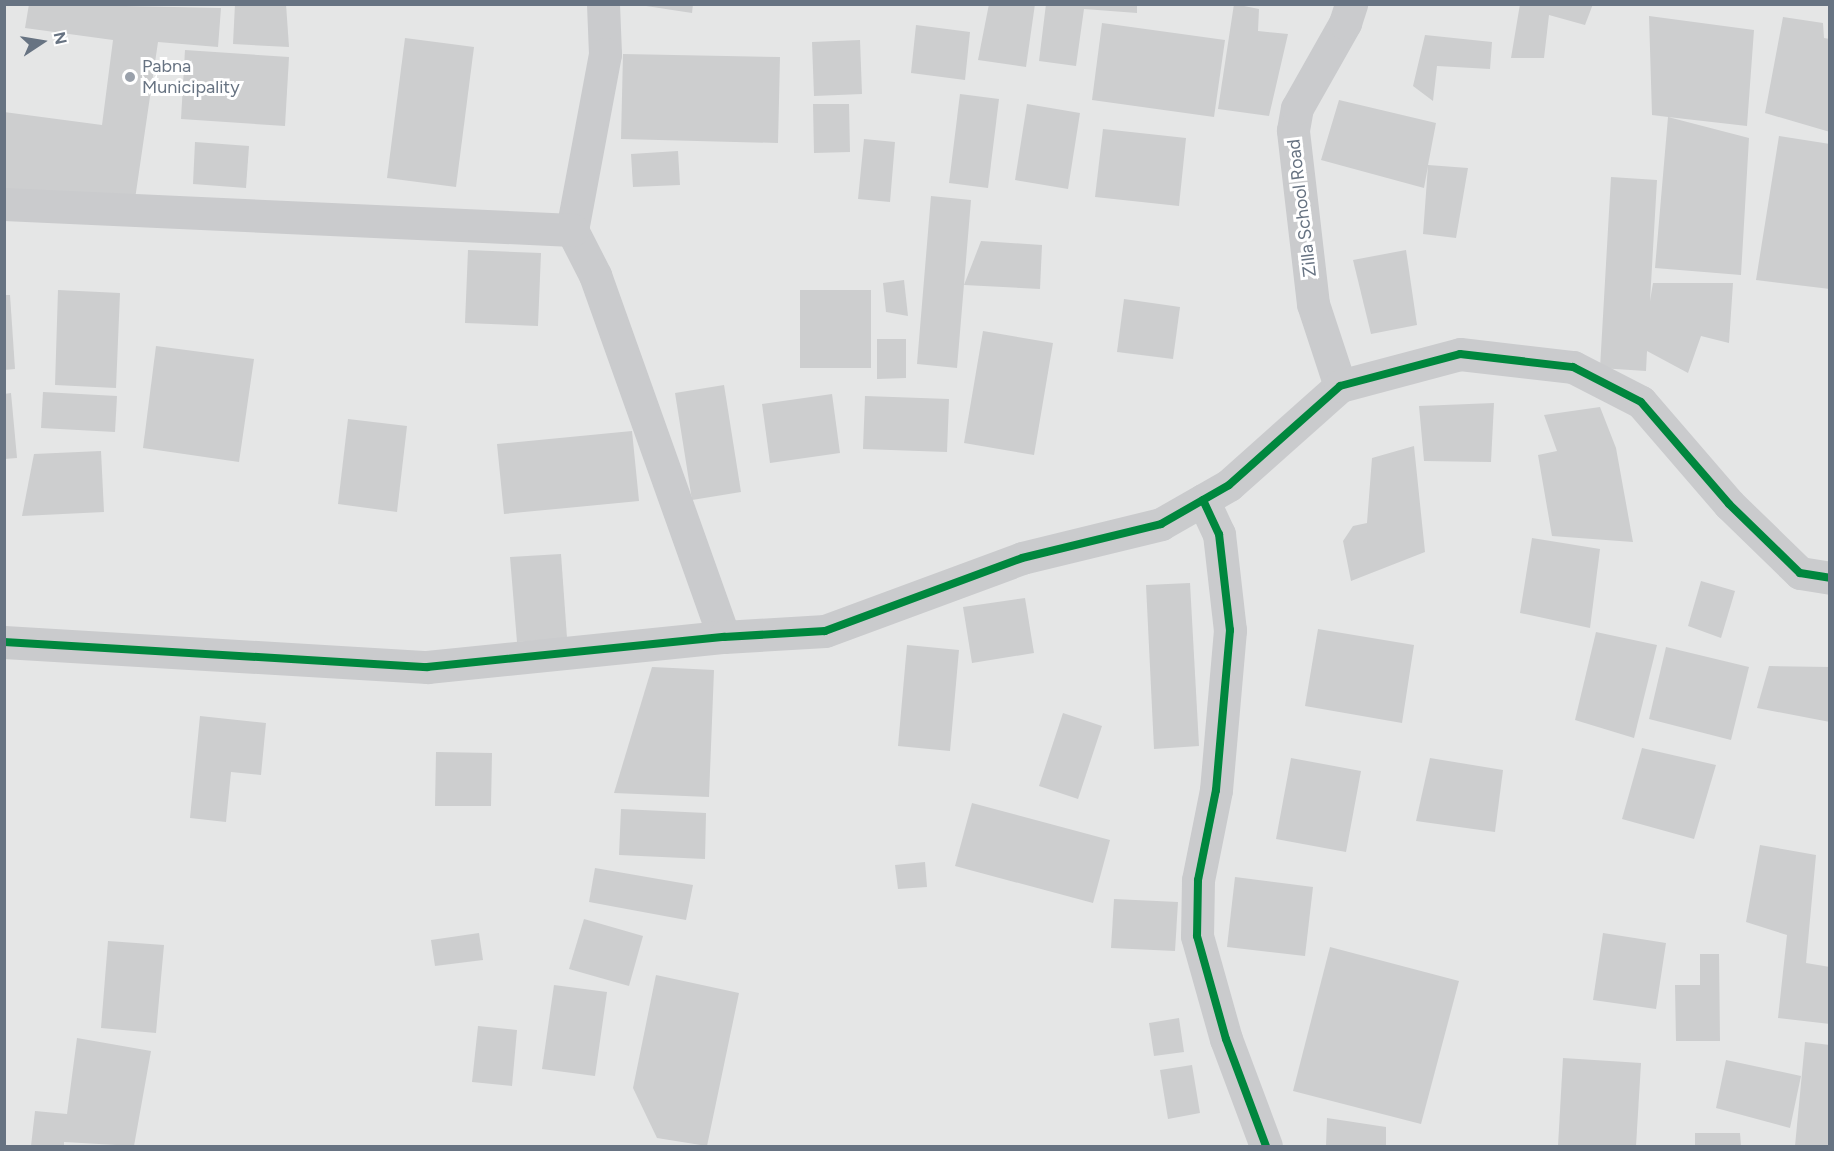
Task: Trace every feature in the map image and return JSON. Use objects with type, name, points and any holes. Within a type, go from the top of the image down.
[{"type":"street","points":[[603,4],[605,54],[572,230],[595,275],[724,637]]},
{"type":"street","name":"Zilla School Road","points":[[1340,386],[1313,304],[1293,130],[1297,108],[1345,23],[1351,4]]},
{"type":"street","points":[[4,204],[572,230]]},
{"type":"street","points":[[4,642],[427,667],[724,637],[825,631],[1022,558],[1161,524],[1229,485],[1340,386],[1460,354],[1573,367],[1641,402],[1729,504],[1800,573],[1830,578]]},
{"type":"street","points":[[1203,500],[1220,534],[1230,630],[1216,790],[1198,880],[1197,936],[1226,1039],[1266,1146]]},
{"type":"shaded area","points":[[5,5],[1829,5],[1829,1146],[5,1146]]},
{"type":"building","name":"Pabna Municipality","points":[[29,4],[221,8],[218,47],[158,42],[134,206],[4,189],[4,112],[102,125],[113,40],[25,28]]},
{"type":"building","points":[[235,4],[286,4],[289,47],[233,44]]},
{"type":"building","points":[[633,4],[693,4],[692,13]]},
{"type":"building","points":[[989,4],[1035,4],[1026,67],[978,60]]},
{"type":"building","points":[[1046,4],[1137,4],[1137,13],[1084,9],[1076,66],[1039,61]]},
{"type":"building","points":[[1234,4],[1259,9],[1258,31],[1288,34],[1269,116],[1218,109]]},
{"type":"building","points":[[1520,4],[1593,4],[1585,25],[1549,15],[1544,58],[1511,58]]},
{"type":"building","points":[[1649,16],[1754,30],[1747,126],[1652,115]]},
{"type":"building","points":[[1783,17],[1823,23],[1824,38],[1830,39],[1830,132],[1765,113]]},
{"type":"building","points":[[1102,23],[1225,40],[1214,117],[1092,100]]},
{"type":"building","points":[[916,25],[970,32],[965,80],[911,73]]},
{"type":"building","points":[[1425,35],[1492,42],[1490,69],[1437,66],[1433,101],[1413,86]]},
{"type":"building","points":[[405,38],[474,47],[456,187],[387,178]]},
{"type":"building","points":[[860,40],[862,94],[814,96],[812,42]]},
{"type":"building","points":[[185,50],[289,57],[285,126],[181,119]]},
{"type":"building","points":[[623,54],[780,57],[778,143],[621,139]]},
{"type":"building","points":[[960,94],[999,99],[988,188],[949,183]]},
{"type":"building","points":[[1339,100],[1436,123],[1428,165],[1468,168],[1456,238],[1423,234],[1428,166],[1424,188],[1321,160]]},
{"type":"building","points":[[813,104],[849,104],[850,152],[814,153]]},
{"type":"building","points":[[1027,104],[1080,113],[1068,189],[1015,180]]},
{"type":"building","points":[[1668,117],[1749,138],[1741,275],[1655,268]]},
{"type":"building","points":[[1103,129],[1186,138],[1179,206],[1095,197]]},
{"type":"building","points":[[1779,136],[1830,144],[1830,289],[1756,280]]},
{"type":"building","points":[[864,139],[895,142],[890,202],[858,199]]},
{"type":"building","points":[[195,142],[249,146],[246,188],[193,184]]},
{"type":"building","points":[[678,151],[680,185],[633,187],[631,154]]},
{"type":"building","points":[[1611,177],[1657,180],[1650,301],[1653,283],[1733,283],[1729,343],[1701,336],[1688,373],[1647,351],[1646,371],[1600,368]]},
{"type":"building","points":[[931,196],[971,200],[957,368],[917,364]]},
{"type":"building","points":[[981,241],[1042,245],[1040,289],[964,285]]},
{"type":"building","points":[[468,250],[541,253],[538,326],[465,323]]},
{"type":"building","points":[[1406,250],[1417,325],[1371,334],[1353,260]]},
{"type":"building","points":[[904,280],[908,316],[886,312],[883,283]]},
{"type":"building","points":[[58,290],[120,293],[116,388],[55,385]]},
{"type":"building","points":[[800,290],[871,290],[871,368],[800,368]]},
{"type":"building","points":[[4,295],[10,295],[15,369],[4,370]]},
{"type":"building","points":[[1124,299],[1180,307],[1173,359],[1117,352]]},
{"type":"building","points":[[983,331],[1053,343],[1034,455],[964,443]]},
{"type":"building","points":[[877,339],[906,339],[906,378],[877,379]]},
{"type":"building","points":[[156,346],[254,359],[239,462],[143,448]]},
{"type":"building","points":[[724,385],[741,492],[692,500],[675,393]]},
{"type":"building","points":[[43,392],[117,396],[115,432],[41,428]]},
{"type":"building","points":[[11,393],[17,458],[4,459],[4,394]]},
{"type":"building","points":[[832,394],[840,453],[770,463],[762,404]]},
{"type":"building","points":[[865,396],[949,399],[947,452],[863,449]]},
{"type":"building","points":[[1494,403],[1491,462],[1424,461],[1419,406]]},
{"type":"building","points":[[1600,407],[1616,448],[1633,542],[1552,536],[1538,455],[1557,451],[1544,415]]},
{"type":"building","points":[[348,419],[407,426],[397,512],[338,504]]},
{"type":"building","points":[[632,431],[639,501],[504,514],[497,444]]},
{"type":"building","points":[[1414,446],[1425,552],[1351,581],[1343,541],[1353,526],[1367,523],[1372,458]]},
{"type":"building","points":[[101,451],[104,512],[22,516],[34,454]]},
{"type":"building","points":[[1532,538],[1600,549],[1590,628],[1520,613]]},
{"type":"building","points":[[561,554],[567,638],[517,642],[510,557]]},
{"type":"building","points":[[1701,581],[1735,591],[1721,638],[1688,626]]},
{"type":"building","points":[[1190,583],[1199,746],[1154,749],[1146,585]]},
{"type":"building","points":[[1025,598],[1034,653],[972,663],[963,607]]},
{"type":"building","points":[[1318,629],[1414,645],[1402,723],[1305,706]]},
{"type":"building","points":[[1596,632],[1657,645],[1634,738],[1575,720]]},
{"type":"building","points":[[907,645],[959,650],[950,751],[898,746]]},
{"type":"building","points":[[1666,647],[1749,667],[1731,740],[1649,719]]},
{"type":"building","points":[[1769,666],[1830,667],[1830,722],[1757,708]]},
{"type":"building","points":[[652,667],[714,670],[709,797],[614,793]]},
{"type":"building","points":[[1063,713],[1102,726],[1078,799],[1039,786]]},
{"type":"building","points":[[200,716],[266,723],[261,775],[231,772],[226,822],[190,818]]},
{"type":"building","points":[[1642,748],[1716,765],[1694,839],[1622,819]]},
{"type":"building","points":[[436,752],[492,753],[491,806],[435,806]]},
{"type":"building","points":[[1291,758],[1361,771],[1346,852],[1276,839]]},
{"type":"building","points":[[1430,758],[1503,770],[1495,832],[1416,821]]},
{"type":"building","points":[[972,803],[1110,840],[1093,903],[955,866]]},
{"type":"building","points":[[621,809],[706,813],[705,859],[619,855]]},
{"type":"building","points":[[1760,845],[1816,855],[1806,963],[1830,967],[1830,1024],[1778,1018],[1787,935],[1746,922]]},
{"type":"building","points":[[925,862],[927,887],[898,889],[895,865]]},
{"type":"building","points":[[595,868],[693,885],[686,920],[589,902]]},
{"type":"building","points":[[1235,877],[1313,887],[1305,956],[1227,947]]},
{"type":"building","points":[[1114,899],[1178,902],[1175,951],[1111,948]]},
{"type":"building","points":[[584,919],[643,936],[629,986],[569,969]]},
{"type":"building","points":[[479,933],[483,960],[435,966],[431,940]]},
{"type":"building","points":[[1603,933],[1666,943],[1656,1009],[1593,1000]]},
{"type":"building","points":[[108,941],[164,945],[156,1033],[101,1028]]},
{"type":"building","points":[[1330,947],[1459,981],[1421,1124],[1293,1091]]},
{"type":"building","points":[[1700,954],[1719,954],[1720,1041],[1676,1041],[1675,985],[1700,985]]},
{"type":"building","points":[[656,975],[739,993],[707,1146],[657,1138],[633,1088]]},
{"type":"building","points":[[554,985],[607,992],[595,1076],[542,1069]]},
{"type":"building","points":[[1179,1018],[1184,1052],[1154,1056],[1149,1023]]},
{"type":"building","points":[[478,1026],[517,1030],[512,1086],[472,1082]]},
{"type":"building","points":[[77,1038],[151,1051],[134,1146],[64,1142],[64,1146],[31,1146],[35,1111],[67,1114]]},
{"type":"building","points":[[1805,1042],[1830,1045],[1830,1146],[1795,1146]]},
{"type":"building","points":[[1563,1058],[1641,1063],[1636,1146],[1558,1146]]},
{"type":"building","points":[[1726,1060],[1801,1076],[1790,1128],[1716,1108]]},
{"type":"building","points":[[1192,1065],[1200,1113],[1168,1119],[1160,1070]]},
{"type":"building","points":[[1327,1118],[1386,1127],[1386,1146],[1326,1146]]},
{"type":"building","points":[[1695,1133],[1740,1133],[1741,1146],[1695,1146]]},
{"type":"cycle path","points":[[4,642],[427,667],[724,637],[825,631],[1022,558],[1161,524],[1229,485],[1340,386],[1460,354],[1573,367],[1641,402],[1729,504],[1800,573],[1830,578]]},
{"type":"cycle path","points":[[1203,500],[1219,534],[1230,630],[1216,790],[1198,880],[1197,936],[1226,1039],[1266,1146]]},
{"type":"place","name":"Pabna Municipality","points":[[130,77]]}]
